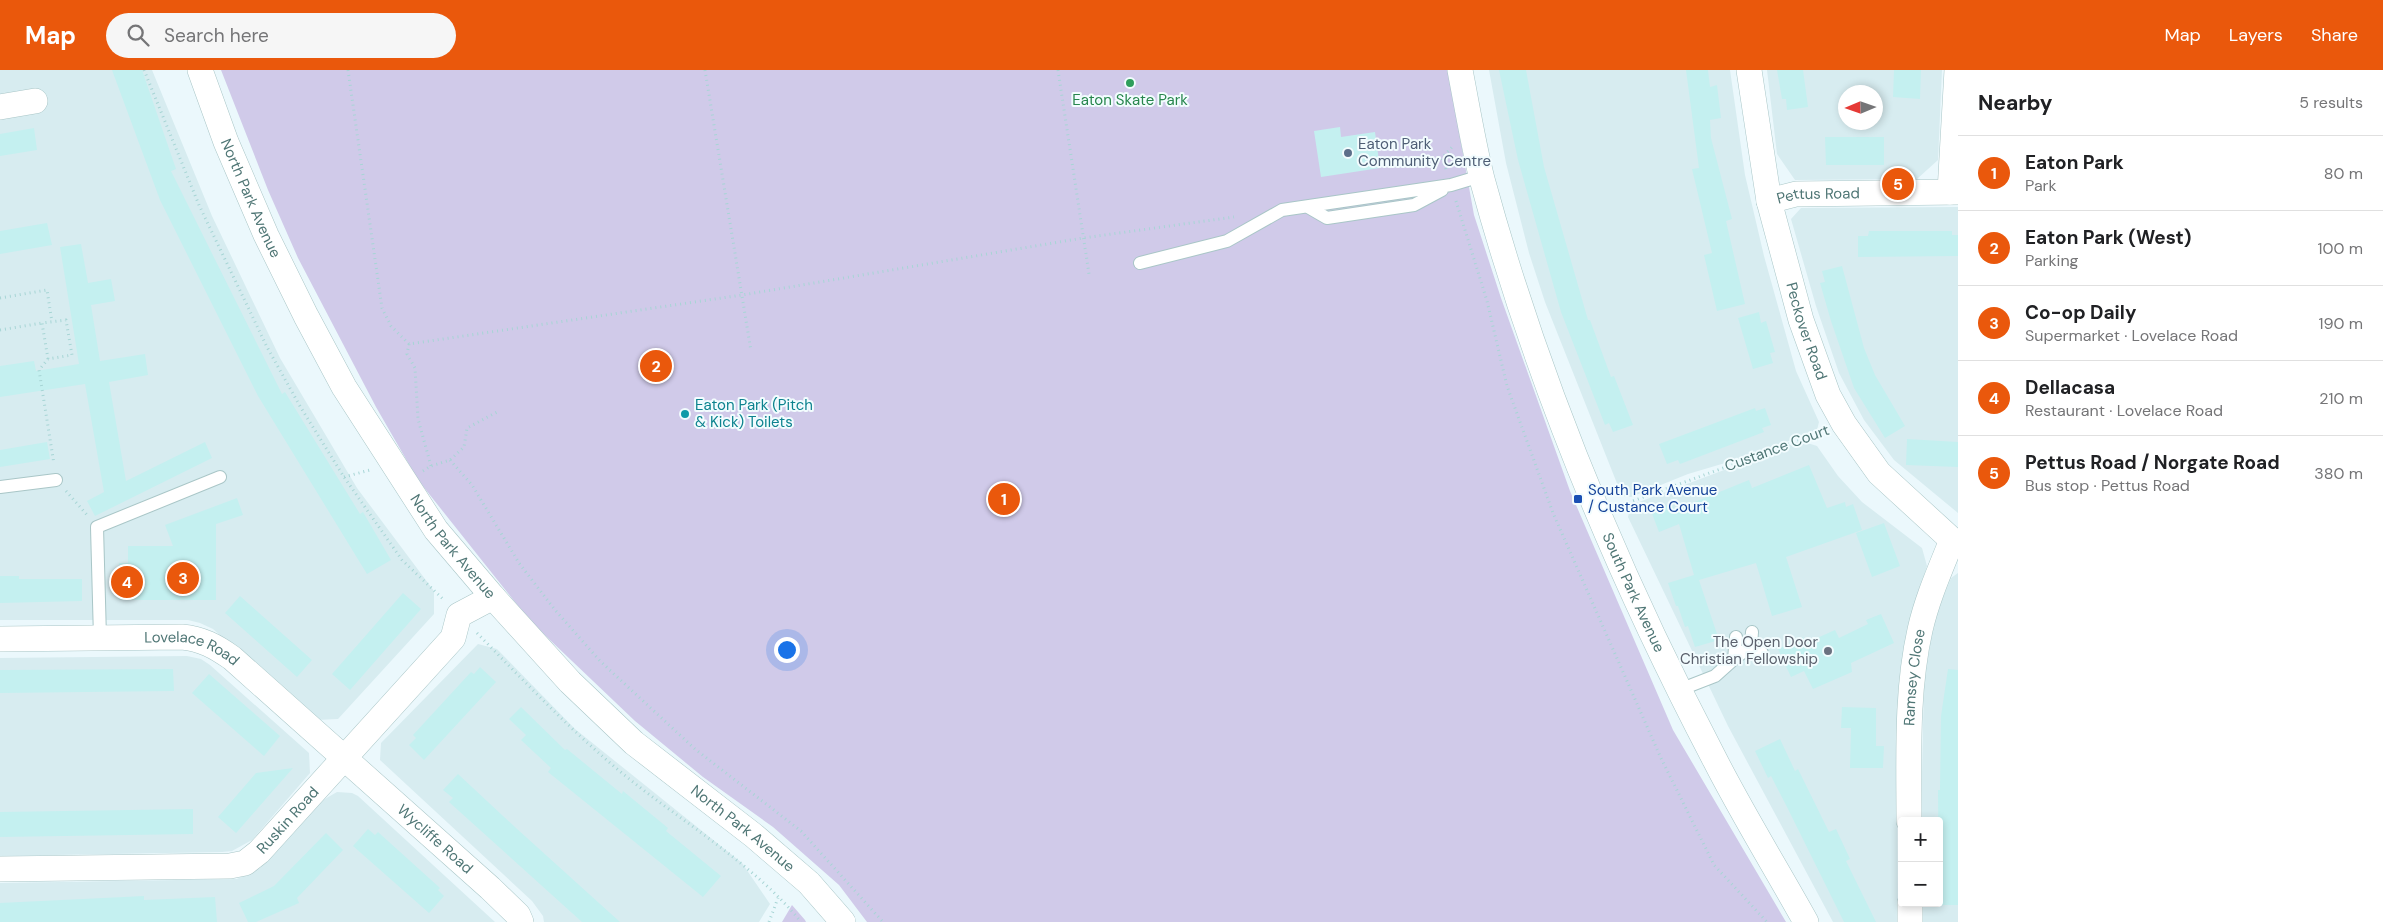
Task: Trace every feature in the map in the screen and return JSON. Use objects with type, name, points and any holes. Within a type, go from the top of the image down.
[{"type":"street","name":"North Park Avenue","points":[[200,70],[226,142],[266,235],[344,387],[436,530],[493,597],[570,682],[634,744],[753,835],[809,883],[843,922]]},
{"type":"street","name":"South Park Avenue","points":[[1460,70],[1481,176],[1513,288],[1544,378],[1598,514],[1679,690],[1716,762],[1806,922]]},
{"type":"street","name":"Peckover Road","points":[[1749,70],[1769,201],[1813,358],[1828,395],[1844,424],[1878,473],[1955,541]]},
{"type":"street","points":[[1954,192],[1957,70]]},
{"type":"street","points":[[0,107],[35,101]]},
{"type":"street","name":"Pettus Road","points":[[1769,201],[1796,194],[1954,192]]},
{"type":"street","name":"Ramsey Close","points":[[1909,817],[1910,704],[1914,665],[1929,596],[1955,541]]},
{"type":"street","name":"Ruskin Road","points":[[0,870],[230,866],[244,863],[259,852],[453,638],[460,615],[493,597]]},
{"type":"street","name":"Lovelace Road","points":[[0,639],[197,638],[232,658],[344,758]]},
{"type":"street","name":"Wycliffe Road","points":[[344,758],[490,888],[518,915],[521,922]]},
{"type":"street","points":[[1910,907],[1910,922]]},
{"type":"lane","points":[[1140,263],[1227,241],[1282,210],[1308,207],[1327,218],[1414,205],[1451,186],[1481,176]]},
{"type":"lane","points":[[100,638],[97,527],[220,477]]},
{"type":"lane","points":[[0,487],[56,480]]},
{"type":"lane","points":[[1679,690],[1715,676],[1751,646],[1752,632]]},
{"type":"lane","points":[[1734,659],[1736,637]]},
{"type":"lane","points":[[1751,646],[1762,653]]},
{"type":"path","points":[[348,70],[382,308],[391,326],[409,344]]},
{"type":"path","points":[[705,70],[751,351]]},
{"type":"path","points":[[1058,70],[1089,274]]},
{"type":"path","points":[[1451,186],[1487,301],[1507,386],[1553,513],[1660,756],[1714,865],[1767,922]]},
{"type":"path","points":[[409,344],[742,295],[1083,238],[1244,215]]},
{"type":"path","points":[[0,298],[47,290],[52,322]]},
{"type":"path","points":[[0,330],[66,320],[72,355],[48,359],[39,370],[56,480],[97,527]]},
{"type":"path","points":[[42,323],[48,359]]},
{"type":"path","points":[[409,344],[408,354],[416,368],[418,419],[431,466]]},
{"type":"path","points":[[344,477],[394,464],[408,455],[420,473],[431,466],[450,460],[464,447],[467,428],[500,411]]},
{"type":"path","name":"Custance Court","points":[[1598,514],[1844,424]]},
{"type":"path","points":[[450,460],[472,486],[519,562],[555,610],[600,660],[695,749],[801,831],[883,922]]},
{"type":"path","points":[[769,922],[778,898]]},
{"type":"shaded area","points":[[0,70],[152,70],[212,216],[280,358],[357,488],[434,591],[434,614],[338,719],[316,720],[213,629],[200,623],[188,620],[0,620]]},
{"type":"shaded area","points":[[221,70],[1448,70],[1474,215],[1501,298],[1570,491],[1673,730],[1786,922],[867,922],[839,885],[773,827],[703,777],[635,721],[530,621],[418,480],[376,407],[298,258],[268,190]]},
{"type":"shaded area","points":[[1489,70],[1730,70],[1745,175],[1764,256],[1796,371],[1819,422],[1817,430],[1752,455],[1688,474],[1631,497],[1622,496],[1545,302],[1529,253],[1506,163]]},
{"type":"shaded area","points":[[1767,70],[1942,70],[1938,160],[1917,179],[1795,180],[1777,154]]},
{"type":"shaded area","points":[[1958,207],[1958,513],[1894,460],[1864,420],[1839,373],[1816,306],[1791,219],[1801,208]]},
{"type":"shaded area","points":[[1801,441],[1817,446],[1838,476],[1862,502],[1922,548],[1927,566],[1913,614],[1897,793],[1898,922],[1833,922],[1728,726],[1628,517],[1631,505]]},
{"type":"shaded area","points":[[1958,573],[1958,922],[1921,922],[1921,907],[1943,907],[1943,817],[1921,817],[1924,680],[1935,616],[1951,578]]},
{"type":"shaded area","points":[[478,644],[497,649],[575,729],[742,863],[770,904],[759,922],[544,922],[543,916],[532,901],[380,760],[381,743]]},
{"type":"shaded area","points":[[187,656],[201,659],[210,665],[309,753],[310,773],[252,840],[232,851],[222,852],[0,856],[0,658]]},
{"type":"shaded area","points":[[337,792],[352,793],[358,796],[495,922],[0,922],[0,883],[237,879],[260,868],[323,800]]},
{"type":"shaded area","points":[[792,905],[805,920],[806,922],[782,922]]},
{"type":"building","points":[[112,70],[142,70],[176,169],[171,171],[282,394],[285,392],[360,514],[363,512],[391,560],[367,574],[258,396],[160,200]]},
{"type":"building","points":[[1499,70],[1526,70],[1544,167],[1588,320],[1590,320],[1611,377],[1614,376],[1633,425],[1613,432],[1609,423],[1605,425],[1561,312],[1518,160]]},
{"type":"building","points":[[1686,70],[1708,70],[1710,87],[1717,85],[1721,118],[1710,120],[1711,138],[1732,219],[1726,221],[1745,304],[1717,311],[1704,255],[1712,253],[1692,169],[1699,168]]},
{"type":"building","points":[[1777,70],[1803,70],[1808,107],[1787,110],[1786,99],[1782,99]]},
{"type":"building","points":[[1894,70],[1921,70],[1920,99],[1893,97]]},
{"type":"building","name":"Eaton Park Community Centre","points":[[1340,127],[1341,137],[1375,132],[1380,168],[1321,177],[1314,131]]},
{"type":"building","points":[[34,128],[37,150],[0,156],[0,134]]},
{"type":"building","points":[[1825,137],[1884,137],[1884,165],[1826,165]]},
{"type":"building","points":[[47,223],[52,245],[0,254],[0,231]]},
{"type":"building","points":[[1869,231],[1952,231],[1952,235],[1958,235],[1958,256],[1858,257],[1858,236],[1868,236]]},
{"type":"building","points":[[81,244],[88,283],[111,279],[115,301],[91,305],[100,361],[145,354],[148,375],[109,382],[126,481],[205,442],[212,458],[95,516],[87,501],[104,492],[85,384],[0,397],[0,366],[34,361],[36,371],[79,364],[60,247]]},
{"type":"building","points":[[1842,266],[1864,348],[1875,375],[1905,426],[1885,438],[1854,388],[1820,283],[1825,282],[1822,271]]},
{"type":"building","points":[[1759,312],[1761,323],[1766,321],[1775,352],[1770,353],[1773,363],[1753,369],[1738,318]]},
{"type":"building","points":[[1755,408],[1756,411],[1765,408],[1771,425],[1762,428],[1764,432],[1680,464],[1678,460],[1667,464],[1659,444]]},
{"type":"building","points":[[1907,439],[1958,442],[1958,467],[1906,465]]},
{"type":"building","points":[[47,442],[50,459],[0,467],[0,450]]},
{"type":"building","points":[[1809,465],[1827,508],[1845,502],[1846,507],[1853,504],[1862,530],[1786,557],[1802,607],[1772,616],[1756,563],[1699,580],[1719,640],[1695,647],[1688,626],[1685,627],[1668,583],[1694,575],[1679,524],[1659,532],[1651,511],[1672,503],[1677,516],[1675,510],[1749,480],[1752,488]]},
{"type":"building","points":[[237,498],[243,515],[216,524],[216,600],[119,600],[119,563],[128,563],[128,546],[173,546],[165,525]]},
{"type":"building","points":[[1884,523],[1900,566],[1872,577],[1856,533]]},
{"type":"building","points":[[0,576],[19,576],[19,579],[82,579],[82,601],[0,603]]},
{"type":"building","points":[[403,593],[421,609],[350,690],[332,674]]},
{"type":"building","points":[[240,596],[312,660],[297,677],[225,613]]},
{"type":"building","name":"The Open Door Christian Fellowship","points":[[1881,614],[1894,643],[1851,663],[1852,672],[1813,689],[1804,671],[1791,677],[1778,649],[1803,637],[1806,643],[1835,630],[1839,638],[1868,624],[1866,620]]},
{"type":"building","points":[[480,667],[496,682],[424,760],[409,745],[416,738],[413,735],[471,672],[474,674]]},
{"type":"building","points":[[173,669],[174,691],[0,693],[0,670]]},
{"type":"building","points":[[1948,669],[1958,670],[1958,905],[1943,905],[1943,817],[1938,817],[1941,716]]},
{"type":"building","points":[[209,674],[280,736],[264,756],[192,693]]},
{"type":"building","points":[[521,707],[565,750],[567,749],[622,794],[623,791],[668,828],[666,831],[721,876],[703,897],[548,772],[551,768],[521,740],[526,735],[509,719]]},
{"type":"building","points":[[1842,707],[1876,708],[1876,746],[1884,746],[1883,768],[1850,768],[1851,728],[1841,728]]},
{"type":"building","points":[[1780,739],[1795,771],[1798,769],[1829,832],[1836,829],[1850,859],[1846,861],[1876,922],[1844,922],[1771,776],[1768,778],[1755,751]]},
{"type":"building","points":[[293,768],[236,833],[218,817],[256,773]]},
{"type":"building","points":[[458,774],[620,922],[582,922],[449,802],[453,798],[443,790]]},
{"type":"building","points":[[193,809],[193,834],[0,837],[0,812]]},
{"type":"building","points":[[368,829],[375,835],[378,832],[440,888],[438,890],[444,896],[429,913],[353,846]]},
{"type":"building","points":[[326,833],[343,850],[297,898],[299,903],[256,922],[248,922],[239,903],[274,886]]},
{"type":"building","points":[[144,896],[144,900],[215,897],[217,922],[0,922],[0,903]]},
{"type":"place","name":"Eaton Skate Park","points":[[1130,83]]},
{"type":"place","name":"Eaton Park Community Centre","points":[[1348,153]]},
{"type":"place","name":"Pettus Road / Norgate Road","points":[[1898,184]]},
{"type":"place","name":"Eaton Park (West)","points":[[656,366]]},
{"type":"place","name":"Eaton Park (Pitch & Kick) Toilets","points":[[685,414]]},
{"type":"place","name":"Eaton Park","points":[[1004,499]]},
{"type":"place","name":"South Park Avenue / Custance Court","points":[[1578,499]]},
{"type":"place","name":"Co-op Daily","points":[[183,578]]},
{"type":"place","name":"Dellacasa","points":[[127,582]]},
{"type":"place","name":"The Open Door Christian Fellowship","points":[[1828,651]]}]
